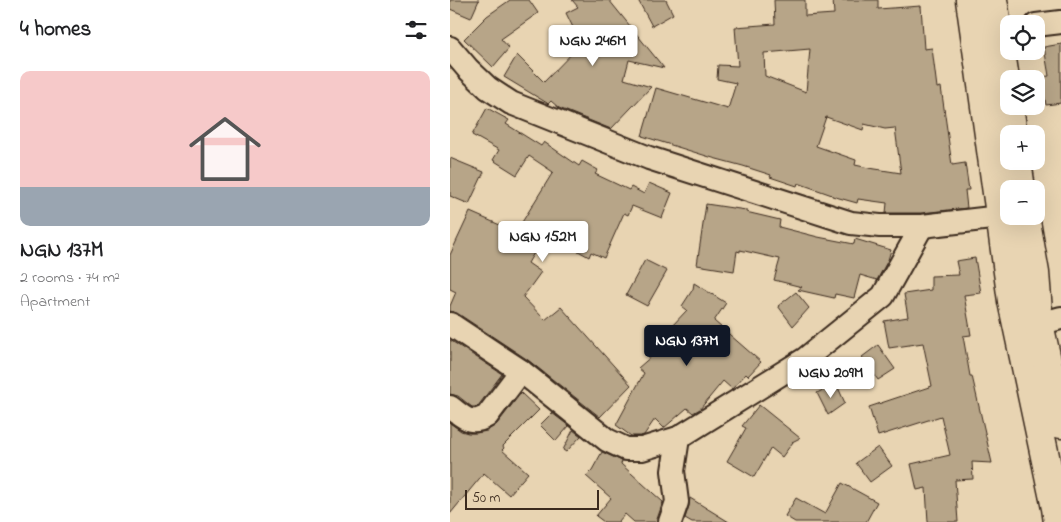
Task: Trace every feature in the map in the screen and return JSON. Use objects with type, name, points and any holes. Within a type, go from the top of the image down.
[{"type":"main road","points":[[970,0],[978,56],[1005,180]]},
{"type":"main road","points":[[993,0],[1000,20]]},
{"type":"main road","points":[[1013,225],[1012,301],[1058,522]]},
{"type":"main road","points":[[1016,225],[1035,272],[1050,321],[1061,424]]},
{"type":"street","points":[[1045,24],[1061,22]]},
{"type":"street","points":[[450,48],[488,88],[511,103],[649,158],[851,222],[880,226],[922,226],[1000,218]]},
{"type":"street","points":[[450,324],[521,371],[607,440],[626,449],[642,449],[678,438],[805,359],[883,296],[922,226]]},
{"type":"street","points":[[450,407],[467,419],[473,421],[480,420],[487,416],[521,371]]},
{"type":"street","points":[[670,522],[677,502],[673,471],[678,438]]},
{"type":"building","points":[[450,0],[479,0],[471,18],[450,9]]},
{"type":"building","points":[[510,0],[529,0],[538,13],[501,39],[509,48],[493,67],[464,39],[487,16]]},
{"type":"building","points":[[572,0],[609,0],[664,68],[629,60],[624,79],[651,87],[611,129],[559,108],[551,101],[548,104],[504,77],[517,55],[544,82],[581,44],[566,13],[578,7]]},
{"type":"building","points":[[638,0],[666,0],[673,14],[652,26]]},
{"type":"building","points":[[774,0],[805,0],[805,16],[834,14],[833,0],[878,0],[878,9],[921,6],[924,49],[932,48],[937,88],[941,87],[952,165],[965,163],[969,190],[965,190],[967,208],[921,213],[886,213],[887,203],[858,199],[857,203],[798,183],[797,186],[770,177],[771,175],[642,136],[656,88],[728,109],[736,83],[717,79],[718,65],[738,66],[735,27],[775,24]],"holes":[[[810,49],[806,92],[765,76],[764,53]],[[826,117],[863,130],[864,124],[885,129],[895,128],[901,173],[855,165],[856,160],[816,146]]]},
{"type":"building","points":[[1061,44],[1061,103],[1046,105],[1045,76],[1049,76],[1045,47]]},
{"type":"building","points":[[487,108],[509,120],[506,124],[541,146],[544,142],[579,166],[582,161],[598,170],[595,174],[629,190],[631,187],[644,194],[649,183],[672,193],[662,218],[632,206],[628,215],[624,213],[604,258],[591,252],[589,257],[546,233],[528,263],[541,272],[523,297],[545,320],[561,307],[631,385],[600,417],[528,360],[457,313],[450,311],[450,306],[456,292],[450,289],[450,255],[470,212],[516,232],[553,172],[529,156],[517,175],[493,160],[499,150],[472,135]]},
{"type":"building","points":[[450,158],[484,172],[469,204],[450,196]]},
{"type":"building","points":[[706,204],[746,210],[746,212],[780,220],[779,227],[818,237],[854,244],[855,239],[891,250],[888,260],[877,280],[860,275],[854,298],[835,294],[834,298],[798,290],[802,287],[774,280],[780,259],[740,250],[740,252],[737,251],[734,271],[697,265]]},
{"type":"building","points":[[975,258],[981,293],[964,295],[971,335],[963,336],[970,376],[972,376],[992,463],[972,462],[973,479],[955,480],[958,522],[928,522],[926,488],[917,490],[911,464],[950,455],[941,416],[878,436],[869,407],[932,386],[923,343],[889,348],[884,321],[908,317],[904,294],[931,290],[931,276],[959,275],[956,261]]},
{"type":"building","points":[[645,260],[667,271],[647,306],[626,295]]},
{"type":"building","points":[[694,283],[726,303],[714,321],[761,362],[732,389],[723,381],[700,409],[693,413],[687,408],[664,428],[655,419],[644,435],[631,436],[616,425],[644,373],[638,368],[660,349],[655,344],[687,310],[682,306],[693,289]]},
{"type":"building","points":[[796,292],[809,308],[793,326],[778,306]]},
{"type":"building","points":[[450,340],[502,374],[477,407],[472,407],[458,396],[450,394]]},
{"type":"building","points":[[878,345],[895,369],[878,380],[862,357]]},
{"type":"building","points":[[836,383],[845,403],[828,415],[817,393]]},
{"type":"building","points":[[521,393],[539,410],[503,446],[502,450],[528,473],[509,495],[484,473],[450,514],[450,423],[461,431],[468,433],[487,431],[497,424]]},
{"type":"building","points":[[759,405],[800,438],[792,442],[782,457],[771,448],[754,477],[727,461],[746,428],[742,426]]},
{"type":"building","points":[[552,413],[569,426],[556,441],[540,425]]},
{"type":"building","points":[[573,430],[581,436],[566,452],[563,450]]},
{"type":"building","points":[[878,447],[892,466],[870,482],[856,463]]},
{"type":"building","points":[[602,452],[622,461],[621,464],[663,502],[656,522],[634,522],[625,514],[618,522],[604,522],[596,516],[611,498],[586,476],[592,470]]},
{"type":"building","points":[[842,483],[877,502],[866,522],[795,522],[785,516],[796,498],[825,514]]},
{"type":"building","points":[[690,498],[729,522],[692,522],[685,518]]}]
